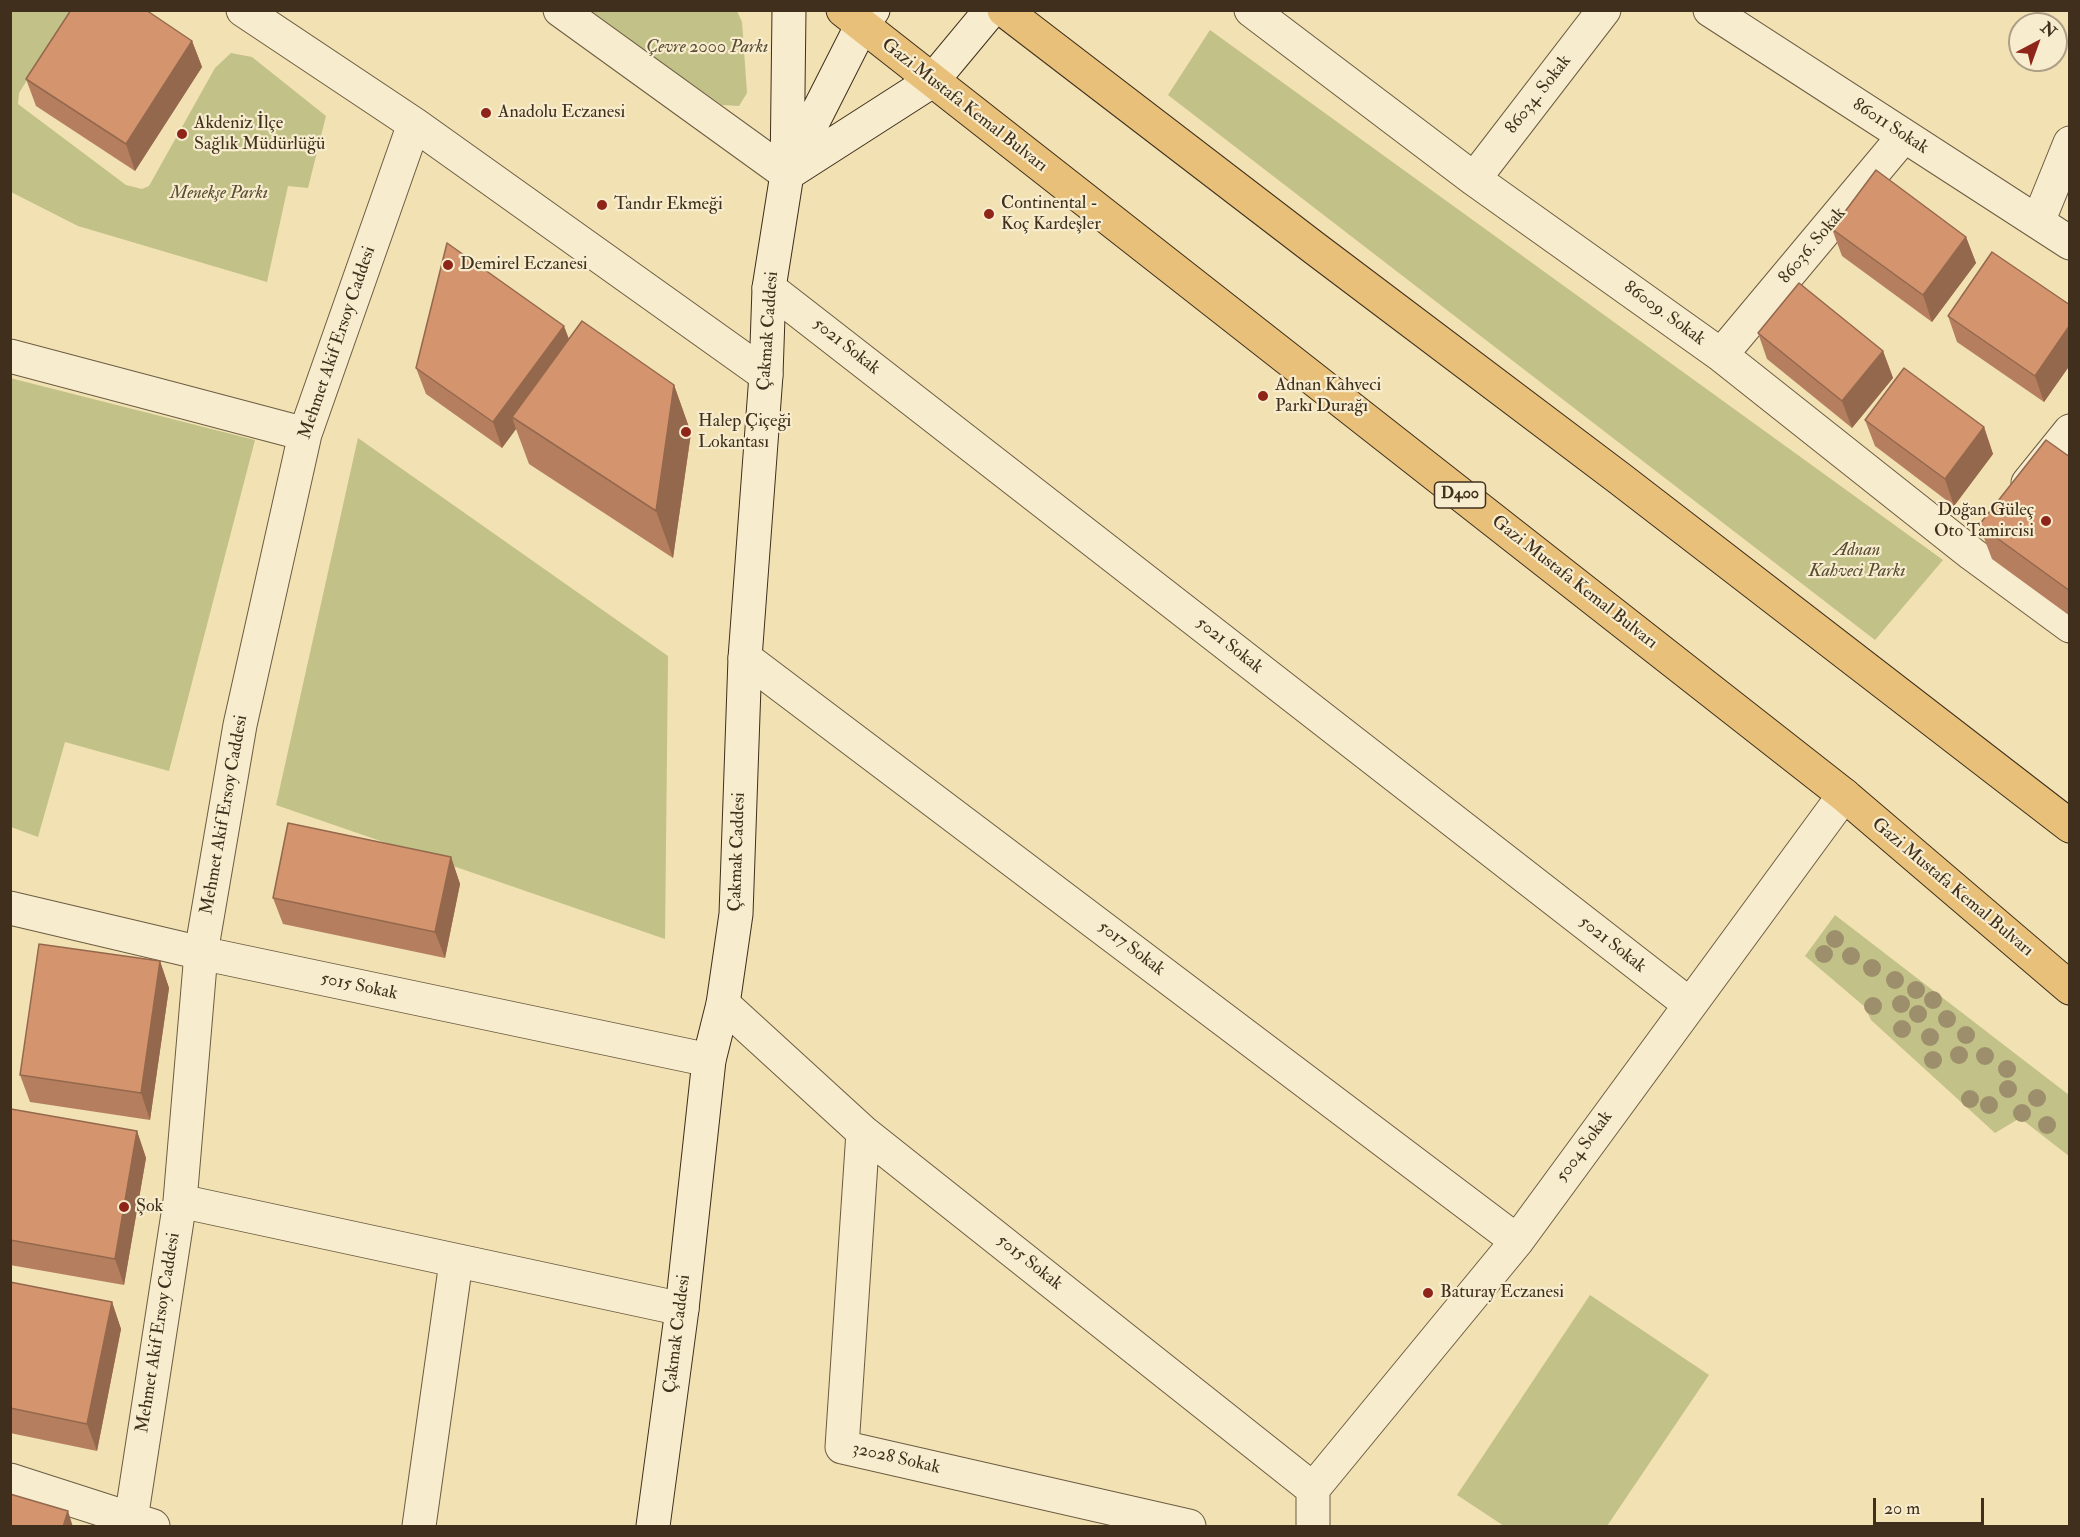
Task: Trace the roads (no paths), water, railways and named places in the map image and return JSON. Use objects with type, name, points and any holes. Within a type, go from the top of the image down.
[{"type":"highway","points":[[1004,10],[1629,485],[2070,826]]},
{"type":"highway","name":"Gazi Mustafa Kemal Bulvarı","points":[[860,15],[932,81],[1844,795],[2070,988]]},
{"type":"street","points":[[243,10],[414,124],[766,375]]},
{"type":"street","points":[[560,10],[787,174]]},
{"type":"street","points":[[787,174],[789,10]]},
{"type":"street","points":[[787,174],[932,81],[992,10]]},
{"type":"street","name":"86009. Sokak","points":[[1251,10],[1474,179],[1721,355],[1972,554],[2070,626]]},
{"type":"street","name":"86034. Sokak","points":[[1474,179],[1604,10]]},
{"type":"street","name":"86011 Sokak","points":[[1710,11],[2070,243]]},
{"type":"street","points":[[787,174],[860,15]]},
{"type":"street","name":"Mehmet Akif Ersoy Caddesi","points":[[137,1524],[180,1201],[201,953],[240,725],[305,434],[414,124]]},
{"type":"street","name":"86036. Sokak","points":[[1721,355],[1904,136]]},
{"type":"street","points":[[2038,222],[2070,143]]},
{"type":"street","name":"Çakmak Caddesi","points":[[653,1527],[682,1309],[709,1060],[723,1004],[736,914],[745,658],[766,375],[769,288],[787,174]]},
{"type":"street","name":"5021 Sokak","points":[[769,288],[1689,1004]]},
{"type":"street","points":[[10,356],[305,434]]},
{"type":"street","points":[[1972,554],[2070,431]]},
{"type":"street","name":"5017 Sokak","points":[[745,658],[1517,1241]]},
{"type":"street","name":"5004 Sokak","points":[[1313,1489],[1517,1241],[1844,795]]},
{"type":"street","name":"5015 Sokak","points":[[10,908],[201,953],[709,1060]]},
{"type":"street","name":"5015 Sokak","points":[[723,1004],[863,1132],[1313,1489]]},
{"type":"street","name":"32028 Sokak","points":[[863,1132],[842,1447],[1189,1527]]},
{"type":"street","points":[[180,1201],[682,1309]]},
{"type":"street","points":[[419,1527],[456,1262]]},
{"type":"street","points":[[10,1480],[137,1524]]},
{"type":"street","points":[[1313,1489],[1313,1527]]},
{"type":"place","name":"Anadolu Eczanesi","points":[[486,113]]},
{"type":"place","name":"Akdeniz İlçe Sağlık Müdürlüğü","points":[[182,134]]},
{"type":"place","name":"Tandır Ekmeği","points":[[602,205]]},
{"type":"place","name":"Continental - Koç Kardeşler","points":[[989,214]]},
{"type":"place","name":"Demirel Eczanesi","points":[[448,265]]},
{"type":"place","name":"Adnan Kahveci Parkı Durağı","points":[[1263,396]]},
{"type":"place","name":"Halep Çiçeği Lokantası","points":[[686,432]]},
{"type":"place","name":"Doğan Güleç Oto Tamircisi","points":[[2046,521]]},
{"type":"place","name":"Şok","points":[[124,1207]]},
{"type":"place","name":"Baturay Eczanesi","points":[[1428,1293]]},
{"type":"park label","name":"Çevre 2000 Parkı","points":[[707,48]]},
{"type":"park label","name":"Menekşe Parkı","points":[[219,194]]},
{"type":"park label","name":"Adnan Kahveci Parkı","points":[[1857,561]]}]
